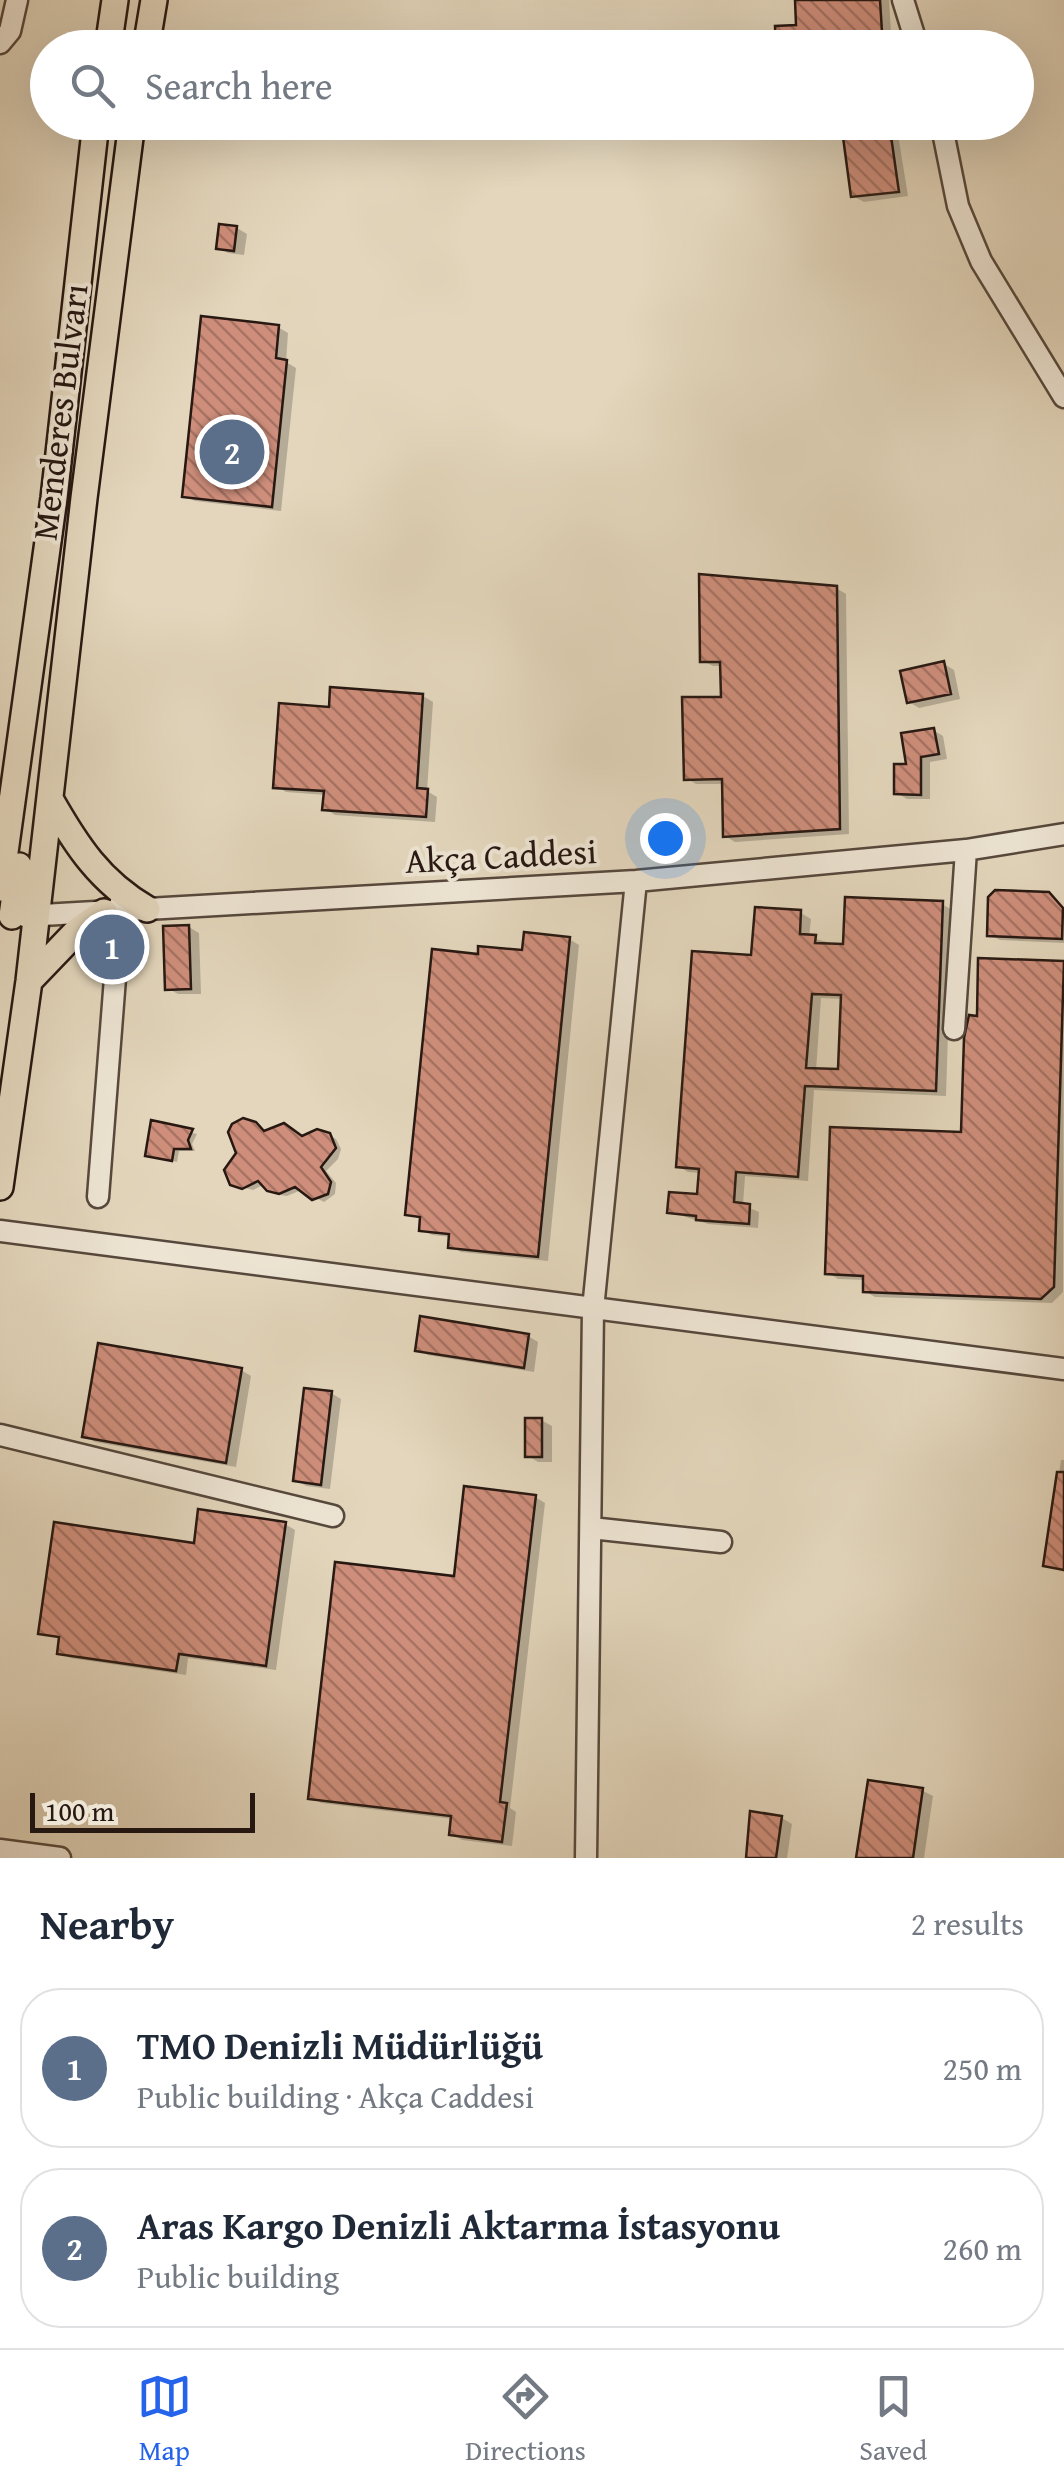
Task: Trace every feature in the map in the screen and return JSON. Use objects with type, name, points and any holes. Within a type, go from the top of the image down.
[{"type":"main road","points":[[111,30],[115,0]]},
{"type":"main road","points":[[149,30],[154,0]]},
{"type":"main road","name":"Menderes Bulvarı","points":[[0,888],[54,498],[94,140]]},
{"type":"main road","name":"Menderes Bulvarı","points":[[0,1188],[30,981],[19,916],[50,799],[130,140]]},
{"type":"main road","points":[[0,1102],[37,739],[54,498]]},
{"type":"main road","points":[[30,981],[78,930],[123,906],[96,872],[50,799]]},
{"type":"street","points":[[0,43],[10,32],[17,0]]},
{"type":"street","points":[[903,0],[912,30]]},
{"type":"street","points":[[945,140],[958,206],[981,261],[1064,397]]},
{"type":"street","name":"Akça Caddesi","points":[[19,916],[123,906],[636,880],[966,850],[1064,834]]},
{"type":"street","points":[[954,1029],[966,850]]},
{"type":"street","points":[[586,1858],[593,1308],[636,880]]},
{"type":"street","points":[[98,1197],[123,906]]},
{"type":"street","points":[[0,1232],[1064,1368]]},
{"type":"street","points":[[0,1435],[333,1516]]},
{"type":"street","points":[[590,1528],[721,1542]]},
{"type":"street","points":[[0,1850],[60,1858]]},
{"type":"building","points":[[795,0],[880,0],[882,30],[775,30],[775,26],[796,25]]},
{"type":"building","points":[[843,140],[892,140],[899,192],[851,197]]},
{"type":"building","points":[[219,224],[237,226],[234,251],[216,249]]},
{"type":"building","points":[[201,316],[279,325],[276,358],[287,360],[272,507],[182,497]]},
{"type":"building","points":[[699,574],[837,586],[840,829],[723,837],[722,779],[684,780],[682,697],[721,697],[720,662],[700,662]]},
{"type":"building","points":[[944,661],[951,694],[907,703],[900,671]]},
{"type":"building","points":[[330,687],[423,694],[417,788],[428,789],[426,817],[322,810],[324,791],[273,788],[279,703],[329,707]]},
{"type":"building","points":[[934,728],[939,754],[921,757],[921,795],[894,794],[894,764],[906,764],[901,733]]},
{"type":"building","points":[[995,890],[1049,892],[1063,908],[1062,939],[987,936],[988,897]]},
{"type":"building","points":[[845,897],[943,901],[936,1091],[805,1086],[798,1177],[736,1172],[734,1202],[750,1204],[749,1224],[696,1220],[696,1216],[667,1213],[669,1192],[697,1194],[699,1169],[676,1167],[692,951],[751,955],[755,907],[801,910],[800,934],[816,935],[815,943],[843,944]],"holes":[[[812,994],[841,995],[838,1069],[806,1068]]]},
{"type":"building","points":[[189,925],[191,989],[165,990],[163,926]]},
{"type":"building","points":[[524,932],[570,937],[538,1257],[448,1248],[449,1234],[419,1231],[420,1217],[405,1215],[432,949],[478,954],[478,946],[522,950]]},
{"type":"building","points":[[978,958],[1064,961],[1054,1287],[1041,1299],[863,1292],[863,1276],[825,1274],[830,1127],[961,1132],[964,1038],[969,1015],[977,1016]]},
{"type":"building","points":[[243,1118],[256,1122],[264,1131],[284,1123],[302,1136],[317,1129],[330,1133],[336,1148],[321,1167],[331,1182],[328,1194],[312,1200],[295,1187],[279,1194],[267,1191],[258,1181],[242,1189],[230,1185],[224,1170],[236,1153],[228,1132],[232,1124]]},
{"type":"building","points":[[151,1120],[193,1129],[188,1140],[191,1149],[174,1149],[172,1161],[145,1156]]},
{"type":"building","points":[[420,1316],[529,1334],[524,1368],[415,1351]]},
{"type":"building","points":[[98,1343],[242,1368],[226,1463],[82,1437]]},
{"type":"building","points":[[304,1388],[332,1391],[321,1485],[293,1481]]},
{"type":"building","points":[[525,1418],[542,1418],[542,1457],[525,1457]]},
{"type":"building","points":[[1057,1472],[1064,1472],[1064,1570],[1043,1566]]},
{"type":"building","points":[[464,1486],[536,1495],[500,1802],[507,1803],[502,1842],[449,1835],[451,1816],[308,1799],[335,1562],[454,1576]]},
{"type":"building","points":[[198,1509],[286,1522],[266,1666],[179,1654],[176,1671],[57,1654],[59,1637],[38,1634],[54,1522],[194,1543]]},
{"type":"building","points":[[868,1780],[923,1788],[913,1858],[856,1858]]},
{"type":"building","points":[[750,1811],[782,1816],[776,1858],[746,1858]]},
{"type":"place","name":"Aras Kargo Denizli Aktarma İstasyonu","points":[[232,452]]},
{"type":"place","name":"TMO Denizli Müdürlüğü","points":[[112,947]]}]
